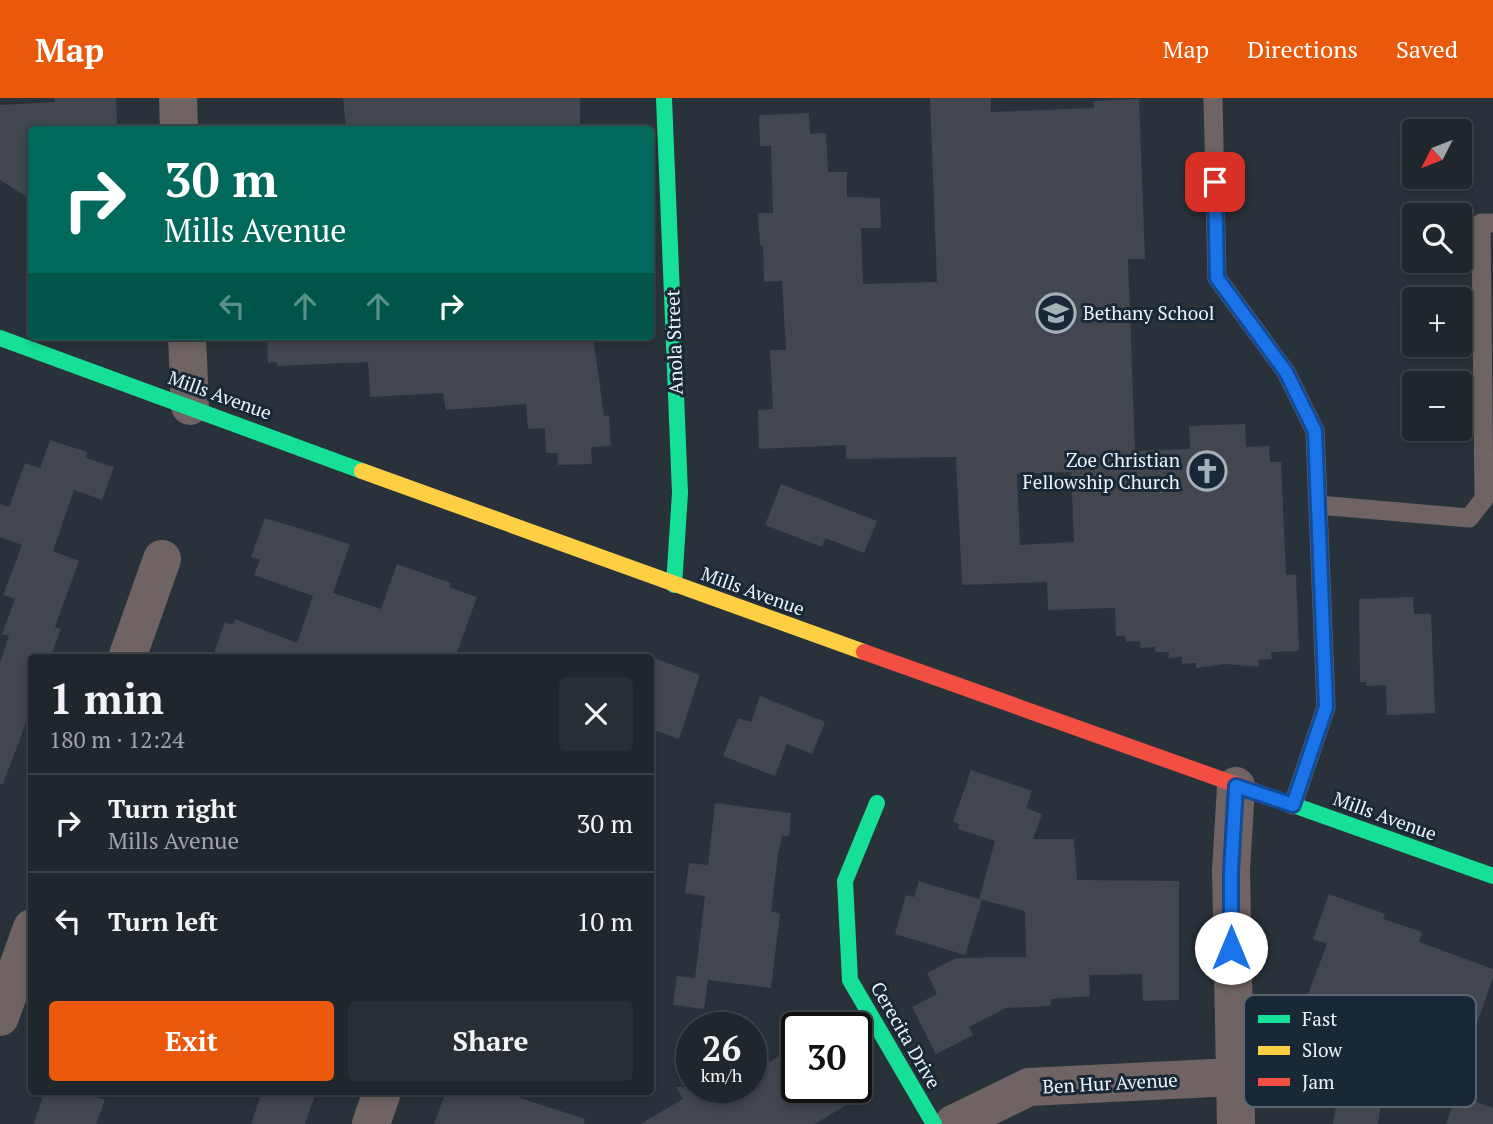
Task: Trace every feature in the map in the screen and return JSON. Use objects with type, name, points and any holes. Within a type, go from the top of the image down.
[{"type":"main road","name":"Anola Street","points":[[664,98],[680,507],[674,585]]},
{"type":"main road","name":"Mills Avenue","points":[[0,338],[674,585],[1493,876]]},
{"type":"main road","name":"Cerecita Drive","points":[[877,803],[845,881],[850,980],[934,1124]]},
{"type":"street","points":[[178,98],[180,126]]},
{"type":"street","points":[[187,340],[190,406]]},
{"type":"street","points":[[128,654],[162,559]]},
{"type":"street","points":[[1236,786],[1231,871],[1236,1124]]},
{"type":"street","points":[[0,1017],[28,939]]},
{"type":"street","name":"Ben Hur Avenue","points":[[953,1124],[1029,1087],[1233,1077]]},
{"type":"street","points":[[371,1124],[381,1095]]},
{"type":"lane","points":[[1213,98],[1217,278],[1286,372],[1315,431],[1326,707],[1293,805]]},
{"type":"lane","points":[[1318,505],[1469,518],[1484,499],[1481,223],[1493,223]]},
{"type":"building","points":[[54,98],[116,98],[117,125],[28,126],[28,198],[0,180],[0,105],[55,102]]},
{"type":"building","points":[[343,98],[580,98],[580,126],[346,126]]},
{"type":"building","points":[[930,98],[991,98],[991,112],[1094,108],[1094,101],[1139,99],[1145,259],[1128,259],[1135,451],[1190,449],[1189,426],[1245,424],[1246,447],[1269,446],[1270,462],[1281,462],[1286,575],[1296,574],[1299,651],[1271,652],[1272,659],[1258,660],[1259,667],[1226,664],[1196,668],[1196,663],[1182,664],[1182,657],[1168,658],[1169,652],[1155,652],[1155,647],[1141,648],[1140,641],[1126,642],[1125,636],[1116,636],[1115,608],[1048,610],[1047,582],[962,585],[956,457],[846,459],[846,445],[759,449],[758,410],[773,409],[770,350],[786,350],[782,281],[764,282],[763,245],[760,245],[758,213],[773,213],[771,146],[760,146],[759,115],[809,113],[810,134],[826,133],[828,172],[847,172],[847,197],[880,198],[881,228],[861,228],[863,284],[937,282]],"holes":[[[1071,472],[1074,542],[1020,545],[1017,474]]]},
{"type":"building","points":[[267,340],[594,340],[604,416],[609,415],[611,446],[591,447],[592,464],[558,465],[557,453],[546,453],[545,428],[528,429],[526,404],[446,410],[443,393],[370,397],[368,362],[277,366],[277,362],[268,363]]},
{"type":"building","points":[[50,440],[87,452],[86,458],[114,467],[102,500],[74,490],[53,551],[79,561],[55,627],[61,629],[52,654],[28,654],[28,718],[3,784],[0,784],[0,662],[9,636],[2,634],[15,599],[3,595],[22,545],[0,537],[0,504],[9,507],[25,463],[40,468]]},
{"type":"building","points":[[781,484],[877,521],[864,553],[825,538],[822,547],[765,525]]},
{"type":"building","points":[[265,518],[350,544],[333,593],[381,609],[397,564],[451,583],[449,587],[477,597],[456,654],[213,654],[225,622],[233,625],[235,619],[297,643],[313,596],[254,575],[260,560],[251,557]]},
{"type":"building","points":[[1413,597],[1414,614],[1431,614],[1435,713],[1387,715],[1386,685],[1366,686],[1366,682],[1360,682],[1359,599]]},
{"type":"building","points":[[654,658],[700,675],[679,739],[654,730]]},
{"type":"building","points":[[760,696],[825,722],[812,754],[787,744],[775,776],[723,756],[738,718],[751,722]]},
{"type":"building","points":[[971,770],[1032,791],[1026,808],[1042,814],[1033,839],[1074,839],[1077,880],[1179,881],[1179,1000],[1143,1001],[1142,974],[1089,975],[1090,996],[1051,999],[1050,1006],[1006,1008],[969,1027],[973,1035],[936,1054],[912,1007],[937,994],[927,973],[956,958],[1026,957],[1025,911],[979,899],[995,841],[958,829],[959,824],[953,822]]},
{"type":"building","points":[[715,803],[791,813],[789,836],[782,836],[778,855],[771,912],[780,913],[771,988],[708,980],[704,1009],[673,1005],[677,976],[695,978],[705,896],[685,893],[689,863],[708,865]]},
{"type":"building","points":[[919,881],[982,900],[965,955],[895,934],[906,895],[914,897]]},
{"type":"building","points":[[1329,894],[1385,914],[1383,919],[1422,932],[1419,942],[1493,969],[1493,978],[1476,1026],[1476,995],[1308,995],[1327,944],[1313,939]]},
{"type":"building","points":[[781,1055],[781,1103],[850,1103],[815,1124],[640,1124],[676,1103],[767,1103],[767,1063]]},
{"type":"building","points":[[43,1095],[90,1095],[105,1100],[96,1124],[34,1124]]},
{"type":"building","points":[[261,1095],[315,1095],[305,1124],[251,1124]]},
{"type":"building","points":[[445,1095],[521,1095],[520,1098],[585,1119],[584,1124],[434,1124]]},
{"type":"building","points":[[1476,1102],[1493,1108],[1493,1124],[1446,1124],[1452,1107],[1476,1107]]},
{"type":"building","points":[[1336,1107],[1380,1107],[1378,1124],[1333,1124]]},
{"type":"traffic: fast","points":[[664,98],[680,493],[674,585]]},
{"type":"traffic: fast","points":[[0,338],[362,471]]},
{"type":"traffic: fast","points":[[1271,797],[1493,876]]},
{"type":"traffic: fast","points":[[877,803],[845,881],[850,980],[934,1124]]},
{"type":"traffic: slow","points":[[362,471],[864,652]]},
{"type":"traffic: jam","points":[[864,652],[1271,797]]},
{"type":"place","name":"Bethany School","points":[[1056,313]]},
{"type":"place","name":"Zoe Christian Fellowship Church","points":[[1207,471]]},
{"type":"route","points":[[1215,182],[1217,278],[1286,372],[1315,431],[1326,707],[1293,805],[1236,786],[1231,871],[1231,948]]}]
